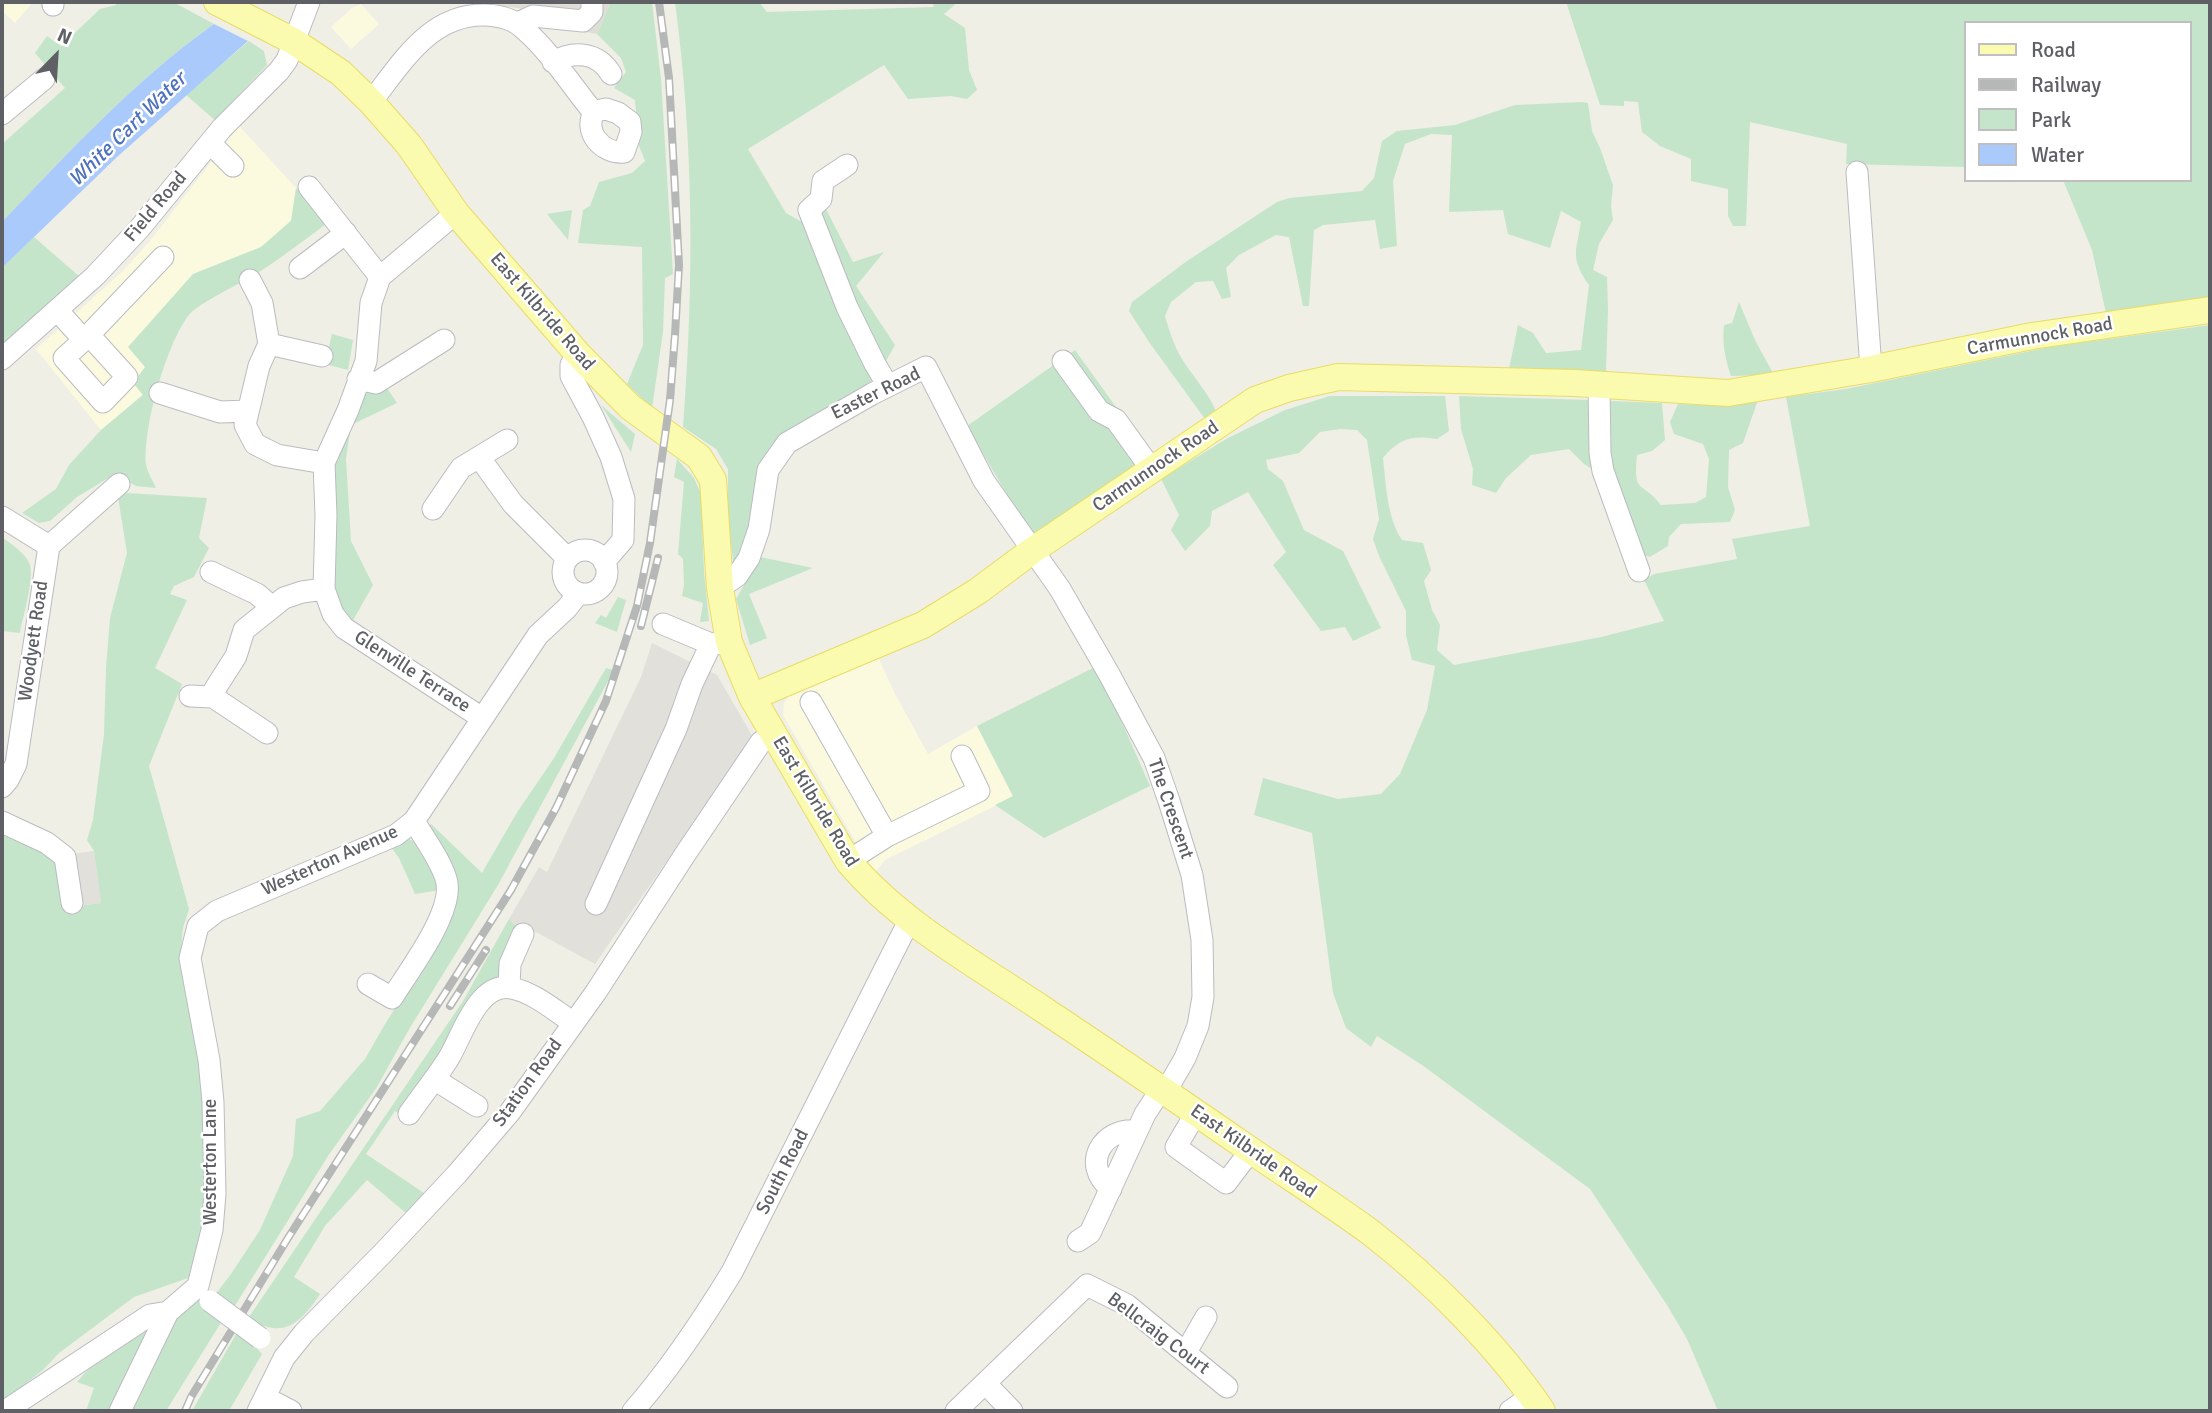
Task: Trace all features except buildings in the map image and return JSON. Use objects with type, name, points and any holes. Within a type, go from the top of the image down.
[{"type":"main road","name":"East Kilbride Road","points":[[217,2],[293,41],[341,73],[409,145],[456,213],[577,353],[630,407],[699,457],[713,480],[720,643],[848,861],[864,880],[910,919],[963,957],[1164,1089],[1371,1233],[1419,1274],[1497,1353],[1537,1404]]},
{"type":"main road","name":"Carmunnock Road","points":[[752,697],[923,625],[978,591],[1033,550],[1255,400],[1289,388],[1338,377],[1417,377],[1728,393],[1871,369],[2032,336],[2210,310]]},
{"type":"street","name":"Field Road","points":[[2,359],[95,276],[139,229],[222,128],[279,71],[287,60],[309,2]]},
{"type":"street","points":[[518,23],[533,16],[583,20],[592,12],[592,2]]},
{"type":"street","points":[[371,102],[413,48],[440,24],[484,8],[518,23],[527,31],[594,113]]},
{"type":"street","points":[[553,62],[565,55],[580,53],[607,67],[611,74]]},
{"type":"street","points":[[2,114],[44,79]]},
{"type":"street","points":[[210,143],[233,166]]},
{"type":"street","points":[[847,165],[823,181],[821,199],[809,210],[847,307],[874,364],[888,386]]},
{"type":"street","points":[[1857,172],[1871,369]]},
{"type":"street","points":[[309,187],[380,277]]},
{"type":"street","points":[[213,697],[215,689],[236,656],[244,630],[284,598],[324,589],[324,463],[366,361],[371,303],[380,277],[456,213]]},
{"type":"street","points":[[300,268],[346,233]]},
{"type":"street","points":[[57,310],[87,338],[163,257]]},
{"type":"street","points":[[250,280],[262,303],[270,344],[259,366],[244,425],[255,444],[277,455],[324,463]]},
{"type":"street","points":[[358,379],[376,383],[444,340]]},
{"type":"street","points":[[270,344],[322,356]]},
{"type":"street","points":[[577,353],[571,365],[571,376],[611,457],[624,499],[623,540],[604,562]]},
{"type":"street","points":[[1063,361],[1099,411],[1116,420],[1152,470]]},
{"type":"street","name":"Easter Road","points":[[719,582],[730,581],[737,576],[749,558],[761,519],[768,470],[787,443],[926,367],[984,481],[1033,550]]},
{"type":"street","points":[[1600,385],[1600,453],[1603,471],[1639,571]]},
{"type":"street","points":[[160,393],[220,412],[247,411]]},
{"type":"street","points":[[433,509],[461,468],[507,440]]},
{"type":"street","points":[[479,457],[513,504],[568,558]]},
{"type":"street","points":[[2,517],[49,546],[119,484]]},
{"type":"street","name":"Woodyett Road","points":[[2,787],[16,764],[49,546]]},
{"type":"street","name":"The Crescent","points":[[1033,550],[1097,653],[1154,758],[1192,875],[1202,940],[1203,997],[1198,1026],[1185,1059],[1137,1131],[1090,1233],[1078,1241]]},
{"type":"street","points":[[580,551],[594,552],[604,562],[606,579],[602,587],[595,592],[578,594],[566,585],[562,572],[568,558],[580,551]]},
{"type":"street","points":[[211,572],[257,593],[272,607]]},
{"type":"street","name":"Glenville Terrace","points":[[324,589],[333,614],[344,628],[482,718]]},
{"type":"street","name":"Westerton Avenue","points":[[198,926],[217,911],[396,835],[414,821],[538,635],[578,594]]},
{"type":"street","points":[[596,904],[676,729],[692,684],[720,643],[663,624]]},
{"type":"street","points":[[190,696],[213,697],[267,733]]},
{"type":"street","points":[[811,702],[887,836]]},
{"type":"street","name":"Station Road","points":[[262,1405],[284,1358],[304,1333],[457,1174],[510,1112],[596,992],[761,742],[774,735]]},
{"type":"street","points":[[848,861],[887,836],[979,791],[962,756]]},
{"type":"street","points":[[368,984],[391,998],[430,940],[446,899],[447,884],[443,871],[414,821]]},
{"type":"street","points":[[2,822],[47,843],[65,857],[72,903]]},
{"type":"street","name":"South Road","points":[[633,1411],[658,1383],[704,1318],[732,1272],[910,919]]},
{"type":"street","name":"Westerton Lane","points":[[198,926],[190,958],[209,1060],[213,1102],[215,1194],[204,1293]]},
{"type":"street","points":[[509,987],[510,964],[523,934]]},
{"type":"street","points":[[409,1114],[451,1055],[476,1007],[496,988],[509,987],[529,994],[572,1022]]},
{"type":"street","points":[[434,1079],[477,1106]]},
{"type":"street","points":[[1196,1113],[1176,1147],[1226,1182],[1251,1150]]},
{"type":"street","name":"Bellcraig Court","points":[[985,1383],[1087,1285],[1127,1305],[1227,1387]]},
{"type":"street","points":[[5,1411],[150,1315],[168,1312],[204,1293],[284,1358]]},
{"type":"street","points":[[120,1411],[168,1312]]},
{"type":"street","points":[[1186,1352],[1206,1317]]},
{"type":"street","points":[[956,1411],[985,1383],[1012,1411]]},
{"type":"street","points":[[1510,1411],[1537,1404]]},
{"type":"street","points":[[262,1405],[291,1411]]},
{"type":"shaded area","points":[[2,2],[33,2],[15,23],[2,11]]},
{"type":"shaded area","points":[[479,2],[611,2],[597,34],[542,25],[523,9]]},
{"type":"shaded area","points":[[361,4],[379,24],[351,49],[331,27],[352,8]]},
{"type":"shaded area","points":[[239,126],[296,188],[291,220],[261,247],[193,274],[129,347],[145,367],[143,394],[101,430],[36,349],[123,271],[150,241]]},
{"type":"shaded area","points":[[652,643],[717,675],[753,737],[595,964],[536,932],[516,926],[509,919],[539,867],[547,872],[641,677]]},
{"type":"shaded area","points":[[878,657],[928,754],[977,726],[1013,797],[885,860],[874,874],[783,715],[784,703],[790,694]]},
{"type":"shaded area","points":[[94,851],[101,903],[64,912],[57,860]]},
{"type":"green space","points":[[117,2],[173,2],[214,24],[130,93],[2,222],[2,144],[65,88],[35,53],[47,36],[61,46],[100,9],[116,5]]},
{"type":"green space","points":[[611,2],[652,2],[661,79],[673,274],[665,278],[663,332],[652,408],[627,384],[643,345],[642,247],[578,243],[583,210],[590,206],[599,182],[632,173],[645,161],[639,146],[635,100],[614,88],[626,72],[621,58],[597,34]]},
{"type":"green space","points":[[675,2],[759,2],[767,12],[934,7],[932,2],[958,2],[944,14],[965,28],[969,70],[977,90],[967,99],[951,96],[908,99],[884,65],[748,149],[786,213],[800,221],[824,205],[853,262],[884,252],[856,286],[895,345],[883,366],[872,375],[871,384],[790,433],[745,549],[734,567],[728,519],[728,469],[716,449],[683,427],[689,320],[690,214],[686,108]]},
{"type":"green space","points":[[1566,2],[2210,2],[2210,297],[2106,313],[2092,250],[2064,182],[2191,182],[2191,21],[1964,21],[1964,167],[1846,164],[1847,144],[1750,122],[1746,226],[1733,226],[1728,216],[1728,189],[1691,181],[1691,159],[1660,146],[1642,132],[1638,102],[1624,101],[1624,106],[1600,105]]},
{"type":"green space","points":[[249,41],[264,51],[267,65],[217,122],[186,95]]},
{"type":"green space","points":[[1588,103],[1592,131],[1613,185],[1613,220],[1599,244],[1593,270],[1607,277],[1606,372],[1509,369],[1518,325],[1533,333],[1546,353],[1581,350],[1589,285],[1579,268],[1576,255],[1581,222],[1561,211],[1550,248],[1508,234],[1503,210],[1449,212],[1452,135],[1431,134],[1405,144],[1393,181],[1397,246],[1380,249],[1375,220],[1323,225],[1314,230],[1309,306],[1303,306],[1289,237],[1276,235],[1239,255],[1226,268],[1231,297],[1222,299],[1213,281],[1196,282],[1171,302],[1165,316],[1174,343],[1216,411],[1205,419],[1129,311],[1132,302],[1187,261],[1277,202],[1289,198],[1362,191],[1374,178],[1382,141],[1397,131],[1455,125],[1515,105]]},
{"type":"green space","points":[[296,188],[326,224],[265,268],[193,311],[180,329],[164,366],[148,429],[147,467],[156,488],[136,486],[115,474],[77,497],[50,521],[39,523],[22,513],[56,489],[69,465],[101,430],[143,395],[133,383],[145,367],[128,347],[193,274],[261,247],[291,221]]},
{"type":"green space","points":[[572,210],[568,240],[547,214]]},
{"type":"green space","points":[[34,237],[80,277],[2,347],[2,268]]},
{"type":"green space","points":[[1739,302],[1774,375],[1731,376],[1724,351],[1724,325],[1732,323]]},
{"type":"green space","points":[[2210,325],[2210,1411],[1718,1411],[1687,1339],[1590,1189],[1422,1065],[1377,1036],[1371,1047],[1346,1028],[1333,993],[1312,833],[1254,815],[1263,778],[1338,799],[1381,794],[1400,774],[1427,710],[1435,666],[1412,660],[1406,635],[1406,611],[1373,539],[1379,519],[1367,440],[1357,430],[1320,432],[1299,453],[1266,460],[1268,469],[1283,481],[1304,530],[1343,551],[1381,628],[1353,641],[1345,627],[1321,631],[1273,565],[1286,552],[1248,492],[1212,511],[1210,526],[1185,551],[1171,530],[1179,515],[1161,479],[1228,438],[1285,410],[1330,396],[1445,396],[1449,431],[1437,439],[1421,437],[1401,442],[1383,458],[1393,522],[1402,540],[1423,543],[1431,570],[1424,581],[1432,610],[1440,625],[1437,650],[1454,665],[1601,637],[1664,621],[1644,580],[1654,574],[1737,559],[1732,539],[1810,526],[1786,397],[1846,389],[2050,347]]},
{"type":"green space","points":[[332,334],[353,340],[348,370],[325,364]]},
{"type":"green space","points":[[1075,350],[1152,457],[1035,538],[1030,534],[967,426]]},
{"type":"green space","points":[[387,388],[397,403],[351,425],[346,459],[351,541],[373,585],[352,622],[340,609],[334,597],[336,451],[364,394]]},
{"type":"green space","points":[[1459,396],[1589,400],[1590,445],[1596,472],[1569,449],[1531,455],[1506,478],[1496,493],[1472,485],[1473,469],[1461,429]]},
{"type":"green space","points":[[1758,400],[1743,443],[1729,450],[1728,487],[1735,510],[1730,522],[1681,524],[1669,537],[1668,546],[1650,557],[1644,555],[1606,449],[1611,401],[1662,403],[1665,440],[1652,451],[1637,455],[1636,468],[1640,486],[1661,505],[1695,503],[1706,497],[1709,459],[1703,444],[1674,434],[1670,422],[1678,404],[1707,405]]},
{"type":"green space","points":[[601,405],[635,434],[631,452]]},
{"type":"green space","points":[[677,459],[694,478],[701,494],[709,621],[700,622],[703,603],[682,596],[683,559],[678,554],[684,482],[674,477]]},
{"type":"green space","points":[[127,493],[207,498],[199,538],[209,548],[194,577],[174,586],[170,594],[187,600],[155,668],[182,684],[149,766],[189,909],[181,948],[205,1082],[207,1212],[191,1277],[134,1297],[59,1353],[43,1370],[2,1402],[2,828],[57,860],[65,912],[101,903],[94,851],[87,840],[93,820],[104,734],[110,618],[127,553],[118,497]]},
{"type":"green space","points":[[2,537],[22,553],[30,565],[29,589],[20,633],[2,631]]},
{"type":"green space","points":[[760,557],[813,568],[749,594],[767,638],[750,645],[736,599]]},
{"type":"green space","points":[[618,597],[626,600],[617,632],[595,623],[601,615],[606,618]]},
{"type":"green space","points":[[1097,666],[1150,786],[1044,838],[995,805],[1013,796],[977,726]]},
{"type":"green space","points":[[606,668],[614,670],[498,885],[408,1031],[377,1087],[328,1156],[231,1312],[215,1295],[260,1230],[293,1156],[296,1119],[320,1111],[365,1059],[448,926],[451,896],[424,830],[431,824],[482,873]]},
{"type":"green space","points":[[409,839],[421,845],[440,890],[415,894],[399,858],[391,847]]},
{"type":"green space","points":[[509,919],[516,926],[500,961],[499,978],[398,1113],[395,1111],[366,1154],[427,1195],[407,1214],[367,1180],[325,1226],[294,1277],[320,1294],[307,1312],[295,1323],[281,1328],[267,1327],[247,1320],[463,1001]]},
{"type":"green space","points":[[196,1297],[222,1321],[166,1411],[127,1411],[173,1318]]},
{"type":"green space","points":[[151,1329],[113,1411],[86,1411],[94,1388],[77,1382],[120,1342]]},
{"type":"green space","points":[[239,1329],[262,1354],[229,1411],[192,1411]]},
{"type":"water","name":"White Cart Water","points":[[214,24],[248,41],[117,157],[2,268],[2,222],[130,93]]},
{"type":"railway","points":[[185,1411],[288,1238],[511,890],[556,808],[606,701],[637,606],[650,543],[670,400],[675,335],[679,265],[669,78],[659,2]]},
{"type":"railway","points":[[641,626],[658,558]]},
{"type":"railway","points":[[450,1006],[486,950]]}]
